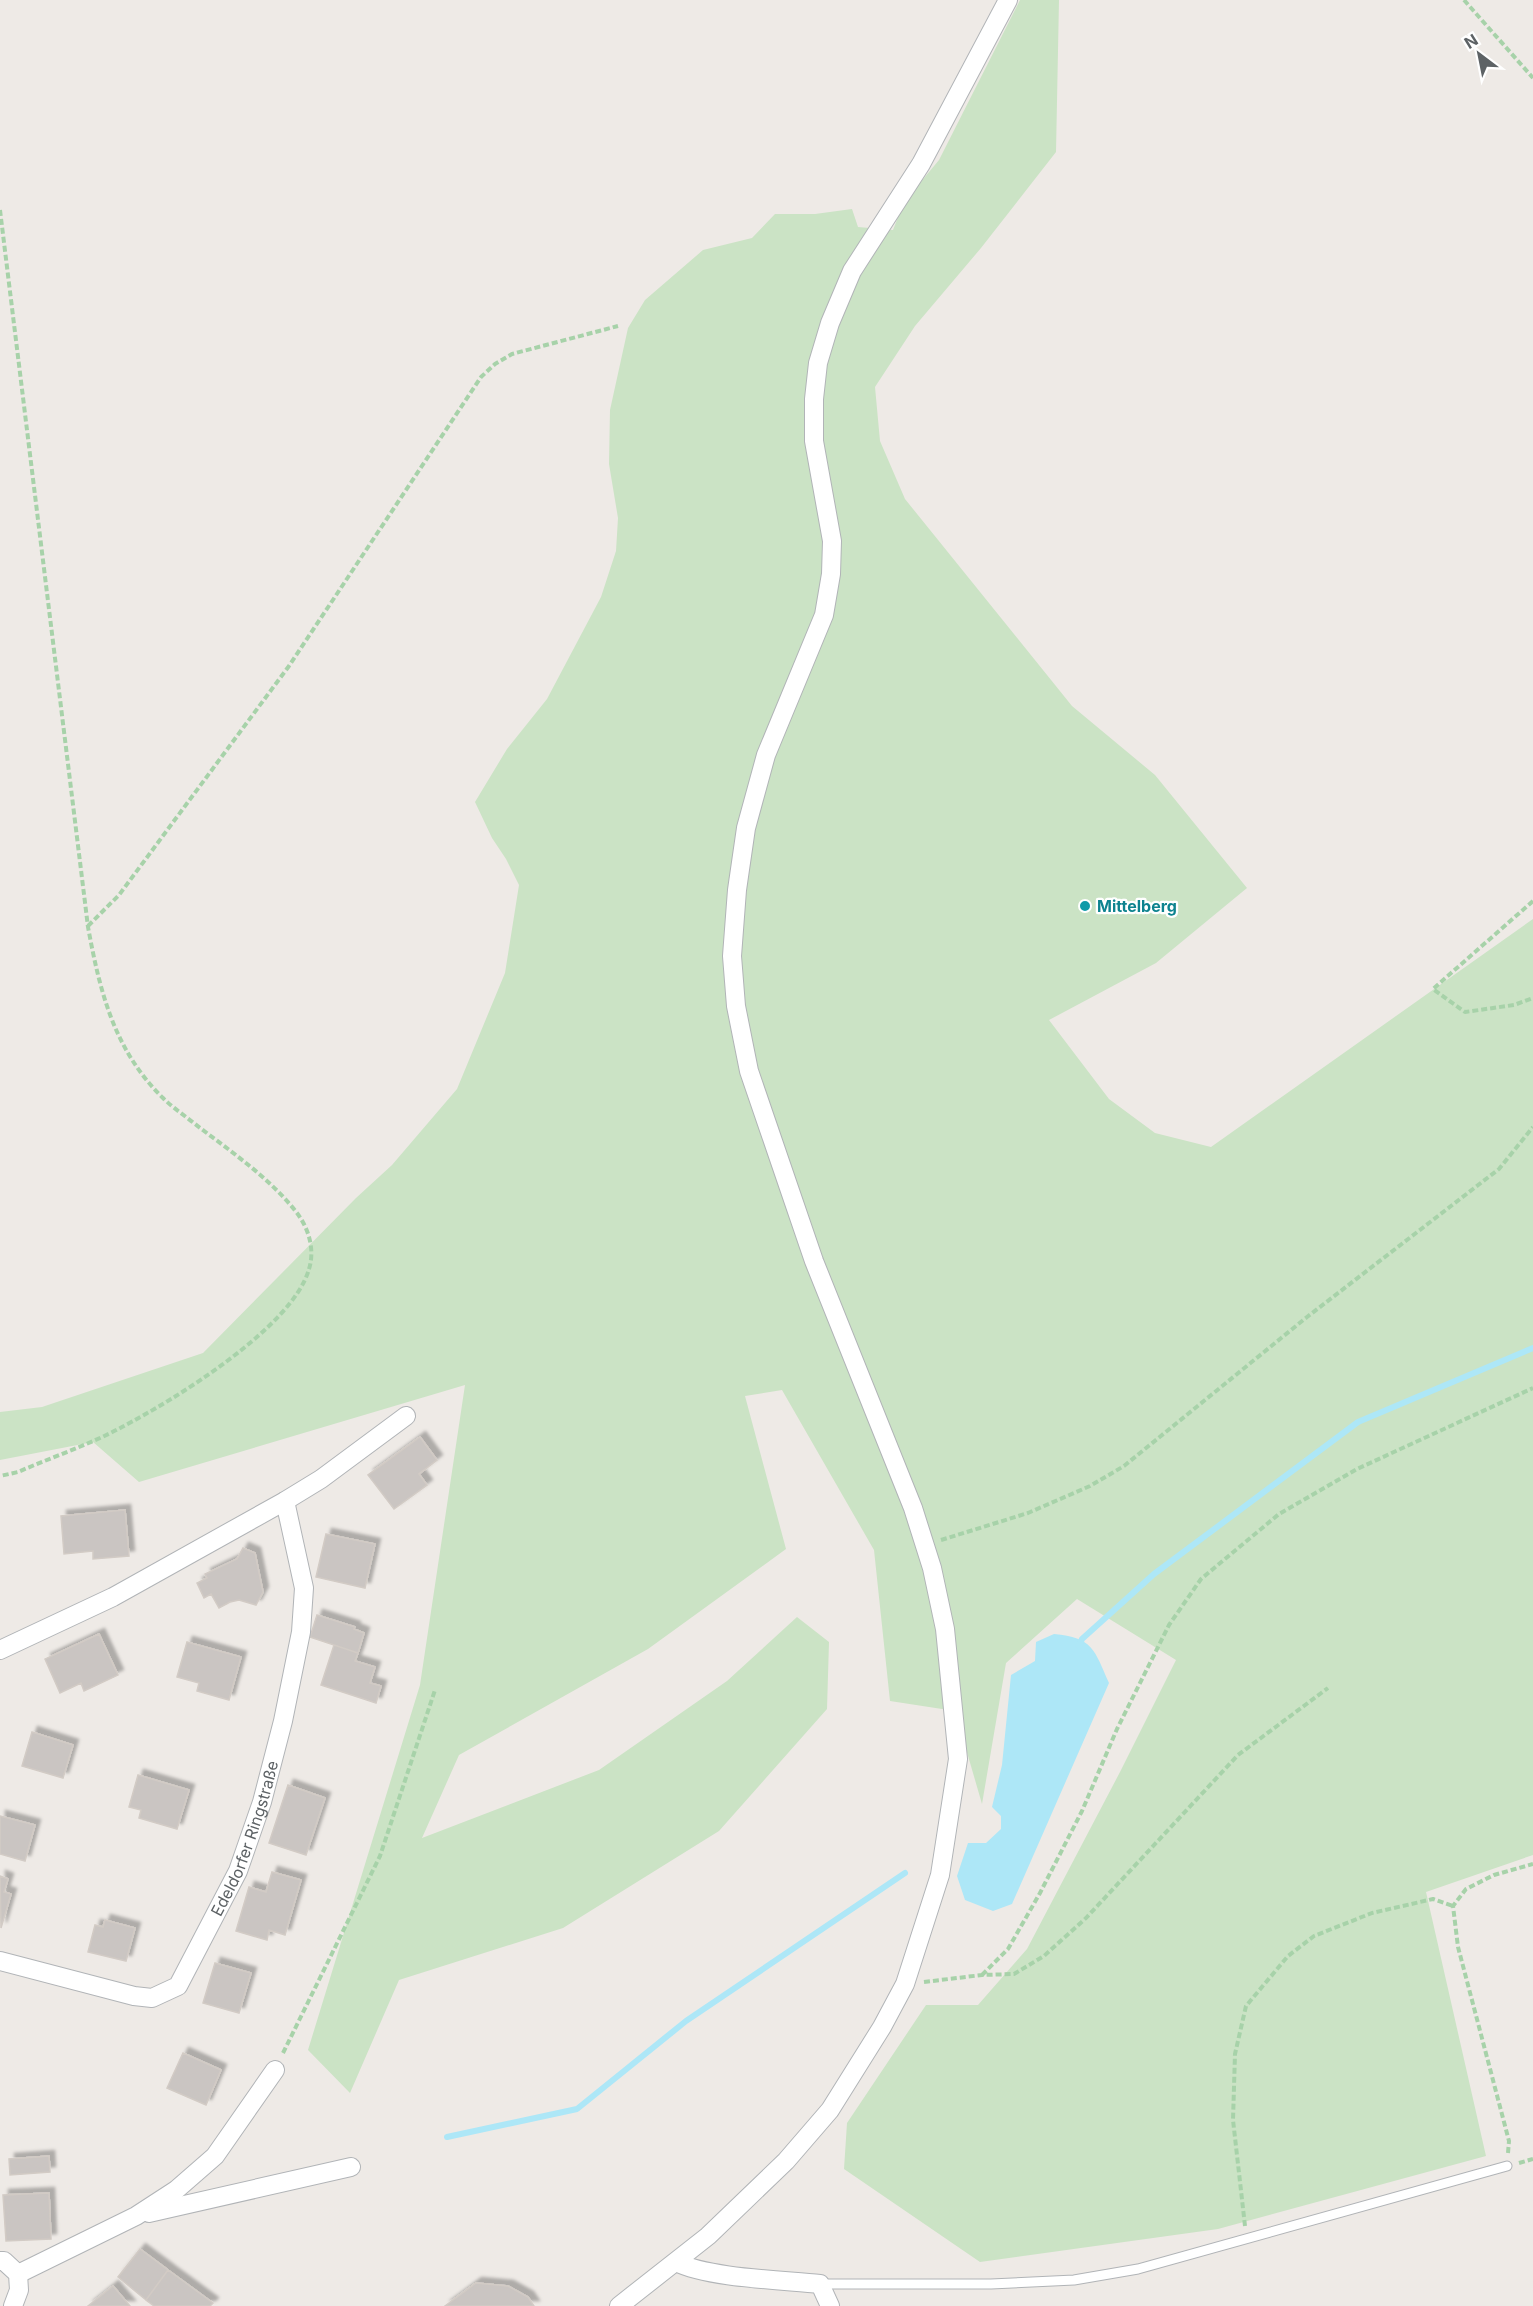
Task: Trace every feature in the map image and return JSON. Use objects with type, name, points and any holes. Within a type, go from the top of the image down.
[{"type":"street","points":[[619,2306],[708,2236],[761,2186],[830,2110],[882,2027],[905,1984],[940,1875],[958,1759],[945,1629],[932,1568],[914,1508],[814,1261],[749,1071],[736,1006],[732,956],[736,890],[746,828],[766,754],[824,615],[831,574],[832,542],[814,441],[814,399],[818,363],[830,323],[852,272],[921,164],[1008,0]]},
{"type":"street","points":[[0,1650],[113,1597],[285,1501],[321,1479],[406,1416]]},
{"type":"street","name":"Edeldorfer Ringstraße","points":[[0,1961],[134,1996],[152,1998],[178,1986],[238,1871],[262,1802],[283,1720],[302,1632],[304,1588],[285,1501]]},
{"type":"street","points":[[18,2274],[136,2216],[176,2190],[215,2156],[275,2070]]},
{"type":"street","points":[[136,2216],[351,2167]]},
{"type":"street","points":[[0,2261],[4,2261],[18,2274],[19,2290],[13,2306]]},
{"type":"street","points":[[676,2262],[684,2266],[732,2275],[820,2284],[830,2306]]},
{"type":"lane","points":[[820,2284],[991,2284],[1074,2280],[1138,2269],[1507,2166]]},
{"type":"path","points":[[1464,0],[1533,78]]},
{"type":"path","points":[[0,210],[87,927],[99,987],[112,1022],[129,1057],[164,1100],[267,1180],[298,1215],[309,1236],[311,1251],[309,1269],[294,1299],[267,1329],[207,1376],[122,1428],[18,1472],[0,1476]]},
{"type":"path","points":[[87,927],[119,895],[289,666],[481,377],[495,364],[512,354],[618,326]]},
{"type":"path","points":[[1533,900],[1433,989],[1465,1012],[1514,1005],[1533,998]]},
{"type":"path","points":[[925,1545],[1028,1513],[1090,1486],[1124,1466],[1307,1317],[1499,1169],[1533,1127]]},
{"type":"path","points":[[982,1975],[1008,1948],[1040,1893],[1082,1811],[1117,1729],[1169,1625],[1201,1579],[1279,1515],[1347,1475],[1533,1388]]},
{"type":"path","points":[[905,1984],[982,1975],[1014,1974],[1044,1956],[1086,1918],[1238,1755],[1328,1688]]},
{"type":"path","points":[[275,2070],[380,1856],[435,1690]]},
{"type":"path","points":[[1507,2166],[1509,2141],[1458,1947],[1453,1906],[1466,1890],[1494,1875],[1533,1864]]},
{"type":"path","points":[[1247,2239],[1233,2120],[1235,2054],[1246,2006],[1288,1956],[1314,1936],[1372,1913],[1433,1899],[1453,1906]]},
{"type":"green space","points":[[1020,0],[1059,0],[1056,152],[981,248],[915,326],[875,387],[880,441],[905,499],[1072,706],[1155,775],[1247,888],[1156,963],[1049,1020],[1109,1099],[1155,1133],[1211,1147],[1533,919],[1533,1855],[1426,1892],[1486,2156],[1218,2229],[980,2262],[844,2169],[847,2123],[926,2005],[978,2005],[1027,1949],[1176,1660],[1077,1599],[1006,1663],[982,1804],[955,1711],[890,1701],[874,1550],[782,1390],[745,1396],[786,1549],[648,1649],[459,1755],[422,1838],[599,1770],[727,1681],[797,1617],[829,1642],[827,1709],[719,1831],[563,1928],[399,1980],[350,2093],[308,2050],[420,1685],[465,1385],[139,1482],[93,1442],[0,1460],[0,1412],[42,1407],[203,1353],[356,1198],[392,1165],[457,1089],[505,973],[519,885],[492,838],[475,802],[507,749],[547,699],[601,597],[616,551],[618,518],[609,464],[610,410],[628,328],[645,300],[703,250],[752,238],[775,214],[815,214],[852,209],[858,227],[893,230],[904,202],[939,160]]},
{"type":"water","points":[[1054,1634],[1085,1642],[1100,1662],[1109,1683],[1012,1904],[993,1911],[965,1900],[957,1876],[968,1843],[986,1843],[1001,1829],[1001,1816],[992,1807],[1002,1765],[1011,1675],[1035,1661],[1036,1642]]},
{"type":"building","points":[[420,1437],[437,1460],[419,1474],[427,1485],[394,1509],[368,1475]]},
{"type":"building","points":[[125,1510],[129,1556],[93,1559],[93,1551],[64,1554],[61,1516]]},
{"type":"building","points":[[326,1534],[375,1544],[365,1588],[316,1577]]},
{"type":"building","points":[[243,1548],[255,1553],[263,1592],[256,1605],[239,1600],[219,1608],[211,1594],[204,1598],[197,1583],[207,1578],[205,1574],[237,1559]]},
{"type":"building","points":[[317,1615],[355,1627],[354,1629],[364,1633],[358,1653],[310,1637]]},
{"type":"building","points":[[99,1634],[118,1675],[84,1691],[81,1683],[60,1693],[45,1659]]},
{"type":"building","points":[[187,1642],[241,1657],[229,1700],[197,1691],[199,1683],[177,1677]]},
{"type":"building","points":[[334,1645],[358,1653],[355,1661],[375,1667],[370,1683],[381,1686],[376,1703],[321,1685]]},
{"type":"building","points":[[32,1732],[73,1745],[63,1778],[22,1766]]},
{"type":"building","points":[[138,1775],[189,1790],[177,1829],[139,1818],[141,1810],[129,1807]]},
{"type":"building","points":[[288,1785],[325,1798],[306,1855],[269,1843]]},
{"type":"building","points":[[0,1816],[35,1825],[25,1861],[0,1854]]},
{"type":"building","points":[[272,1872],[301,1880],[285,1935],[269,1930],[267,1940],[236,1931],[249,1887],[266,1892]]},
{"type":"building","points":[[0,1876],[8,1879],[4,1892],[11,1894],[1,1928]]},
{"type":"building","points":[[105,1920],[135,1928],[126,1961],[88,1952],[95,1925],[103,1927]]},
{"type":"building","points":[[215,1963],[251,1973],[239,2013],[203,2003]]},
{"type":"building","points":[[183,2053],[221,2070],[206,2105],[167,2088]]},
{"type":"building","points":[[49,2156],[50,2172],[10,2175],[9,2159]]},
{"type":"building","points":[[49,2193],[51,2239],[6,2241],[3,2195]]},
{"type":"building","points":[[140,2249],[168,2270],[146,2300],[118,2277]]},
{"type":"building","points":[[168,2270],[213,2303],[210,2306],[154,2306],[146,2300]]},
{"type":"building","points":[[476,2283],[508,2286],[528,2297],[534,2306],[445,2306]]},
{"type":"building","points":[[113,2286],[130,2306],[88,2306]]},
{"type":"waterway","points":[[1079,1646],[1082,1639],[1154,1574],[1358,1422],[1533,1348]]},
{"type":"waterway","points":[[447,2137],[577,2109],[686,2021],[905,1873]]},
{"type":"place","name":"Mittelberg","points":[[1085,906]]}]
